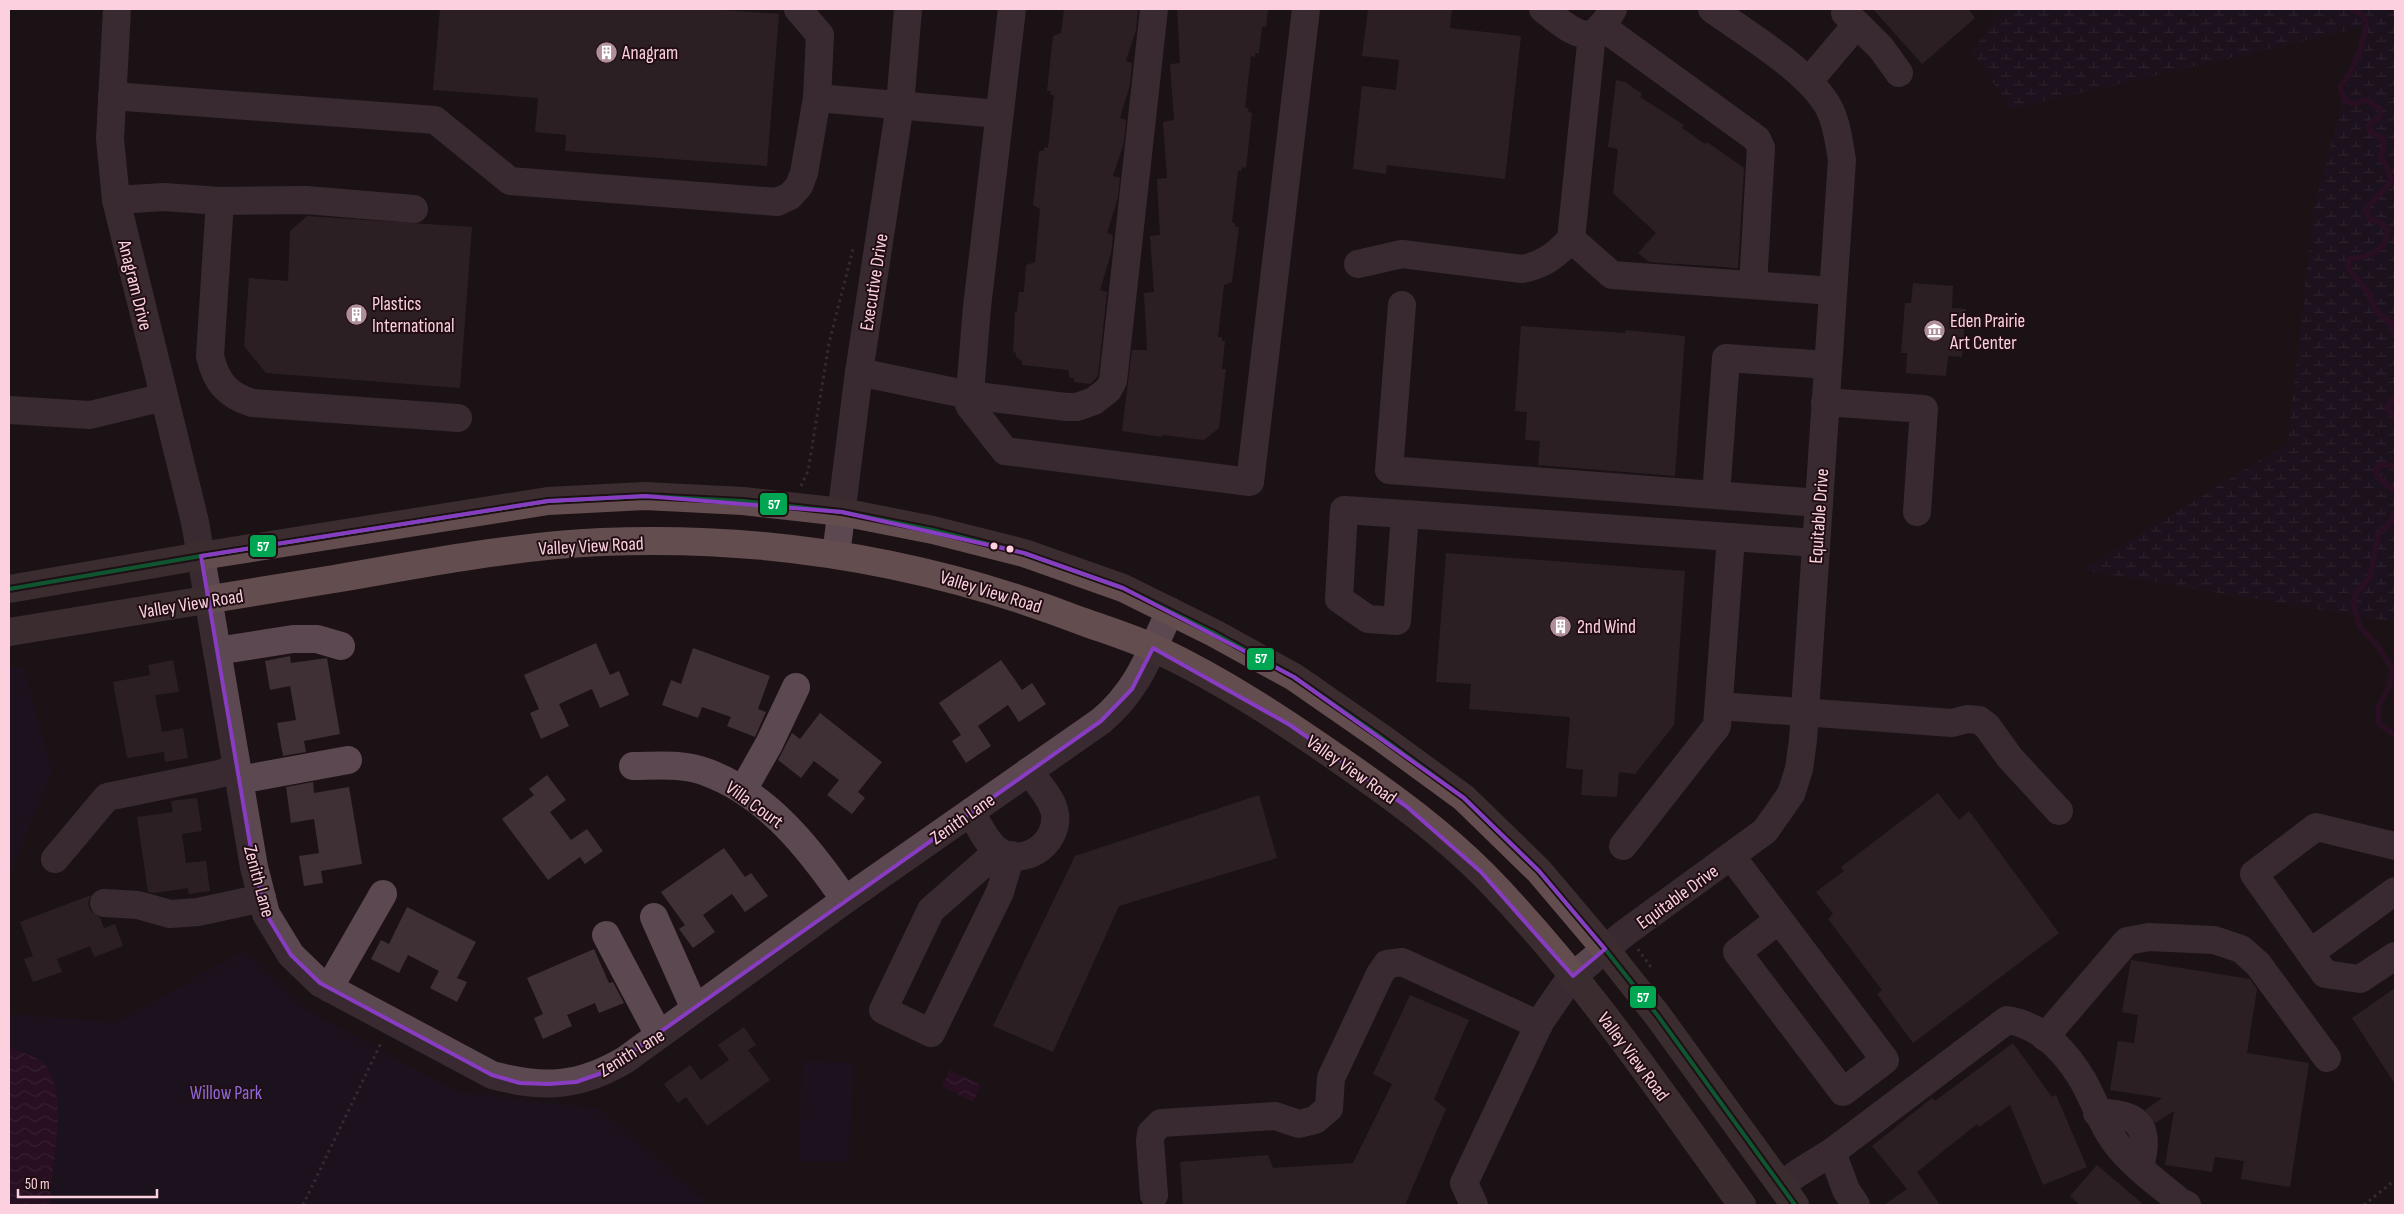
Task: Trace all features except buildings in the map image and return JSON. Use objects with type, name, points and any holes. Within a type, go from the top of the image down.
[{"type":"main road","points":[[9,590],[201,556],[548,501],[645,496],[742,501],[842,512],[933,530],[1024,553],[1123,588],[1214,632],[1294,677],[1464,798],[1615,941],[1658,1016],[1788,1196]]},
{"type":"main road","name":"Valley View Road","points":[[9,632],[449,559],[598,542],[736,542],[874,560],[946,576],[1042,606],[1153,648],[1290,725],[1406,806],[1481,872],[1535,930],[1635,1056],[1742,1205]]},
{"type":"street","name":"Anagram Drive","points":[[117,9],[110,139],[116,200],[195,522],[201,556]]},
{"type":"street","points":[[112,96],[435,120],[510,182],[777,202],[790,196],[798,186],[804,173],[816,98],[820,35],[798,9]]},
{"type":"street","name":"Executive Drive","points":[[836,555],[859,372],[900,105],[908,9]]},
{"type":"street","points":[[1012,9],[976,307],[968,405],[1005,451],[1250,482],[1306,9]]},
{"type":"street","points":[[859,372],[969,395],[1078,407],[1094,401],[1108,390],[1113,381],[1154,9]]},
{"type":"street","points":[[1544,9],[1573,30],[1586,34],[1602,23]]},
{"type":"street","name":"Equitable Drive","points":[[1474,1205],[1464,1183],[1539,1025],[1573,976],[1615,941],[1765,831],[1791,794],[1799,770],[1805,711],[1842,160],[1838,133],[1830,109],[1809,81],[1712,9]]},
{"type":"street","points":[[1809,81],[1851,19],[1881,48],[1899,72]]},
{"type":"street","points":[[1358,264],[1402,254],[1522,269],[1536,266],[1557,254],[1571,238],[1602,23]]},
{"type":"street","points":[[1602,23],[1757,138],[1761,148],[1753,285]]},
{"type":"street","points":[[816,98],[998,114]]},
{"type":"street","points":[[116,200],[164,197],[220,200],[306,200],[414,208]]},
{"type":"street","points":[[220,200],[210,356],[215,374],[225,389],[232,395],[252,403],[458,418]]},
{"type":"street","points":[[1571,238],[1612,275],[1833,291]]},
{"type":"street","points":[[1402,305],[1389,470],[1819,503]]},
{"type":"street","points":[[1716,495],[1726,358],[1828,365]]},
{"type":"street","points":[[9,410],[90,415],[164,397]]},
{"type":"street","points":[[1825,402],[1924,409],[1917,512]]},
{"type":"street","points":[[1405,514],[1816,543]]},
{"type":"street","points":[[1622,846],[1717,726],[1731,537]]},
{"type":"street","name":"Zenith Lane","points":[[201,556],[210,600],[217,652],[254,868],[266,914],[292,955],[320,983],[492,1075],[520,1083],[576,1082],[602,1073],[659,1035],[845,900],[1120,706],[1132,689],[1170,611]]},
{"type":"street","points":[[217,652],[293,639],[317,639],[341,646]]},
{"type":"street","points":[[743,790],[769,744],[796,687]]},
{"type":"street","points":[[1719,706],[1952,722],[1967,719],[1979,720],[1987,726],[2010,758],[2059,811]]},
{"type":"street","points":[[55,858],[107,797],[219,774],[238,774],[348,760]]},
{"type":"street","name":"Villa Court","points":[[634,766],[674,765],[706,771],[743,790],[776,816],[816,857],[845,900]]},
{"type":"street","points":[[971,812],[1005,853],[1000,892],[932,1033],[883,1010],[931,910],[1005,853],[1024,855],[1044,847],[1050,840],[1055,828],[1054,808],[1029,771]]},
{"type":"street","points":[[2395,846],[2316,827],[2254,874],[2325,974],[2360,979],[2395,956]]},
{"type":"street","points":[[1732,857],[1885,1060],[1843,1092],[1737,952],[1779,920]]},
{"type":"street","points":[[2310,953],[2395,891]]},
{"type":"street","points":[[329,988],[384,894]]},
{"type":"street","points":[[104,904],[138,905],[170,914],[198,912],[262,898]]},
{"type":"street","points":[[654,917],[695,1009]]},
{"type":"street","points":[[606,934],[659,1035]]},
{"type":"street","points":[[2045,1037],[2127,941],[2148,937],[2214,940],[2241,949],[2258,964],[2327,1058]]},
{"type":"street","points":[[1154,1195],[1150,1141],[1151,1133],[1161,1123],[1275,1116],[1299,1124],[1315,1120],[1329,1108],[1331,1078],[1380,974],[1387,964],[1402,962],[1539,1025]]},
{"type":"street","points":[[1788,1196],[1798,1172],[1832,1152],[2007,1020],[2022,1022],[2056,1044],[2082,1080],[2097,1113],[2118,1147],[2179,1201],[2187,1205]]},
{"type":"street","points":[[1832,1152],[1846,1190],[1856,1205]]},
{"type":"path","points":[[801,486],[808,471],[830,343],[854,243]]},
{"type":"path","points":[[793,485],[810,488]]},
{"type":"path","points":[[1615,941],[1658,976]]},
{"type":"path","points":[[303,1205],[392,1023]]},
{"type":"path","points":[[2364,1205],[2395,1180]]},
{"type":"highlighted area","points":[[645,496],[842,512],[1024,553],[1123,588],[1294,677],[1464,798],[1539,871],[1605,949],[1573,976],[1481,872],[1406,806],[1290,725],[1153,648],[1132,689],[1101,721],[602,1073],[576,1082],[549,1084],[520,1083],[492,1075],[320,983],[291,955],[266,914],[254,867],[201,556],[548,501]]},
{"type":"green space","points":[[2004,9],[2395,9],[2395,622],[2082,570],[2288,443],[2314,207],[2363,27],[2011,109],[1972,51]]},
{"type":"green space","points":[[9,667],[23,667],[52,771],[9,875]]},
{"type":"green space","name":"Willow Park","points":[[244,950],[305,1009],[456,1091],[599,1109],[710,1205],[9,1205],[9,1014],[118,1022]]},
{"type":"green space","points":[[803,1060],[854,1063],[849,1163],[798,1161]]},
{"type":"water","points":[[9,1047],[34,1057],[43,1063],[53,1079],[57,1096],[58,1114],[50,1205],[9,1205]]},
{"type":"water","points":[[950,1070],[981,1085],[973,1102],[942,1086]]},
{"type":"waterway","points":[[2352,9],[2362,15],[2367,23],[2354,65],[2340,87],[2344,99],[2353,104],[2366,100],[2380,109],[2380,117],[2368,125],[2371,133],[2381,137],[2385,145],[2380,157],[2386,165],[2391,180],[2366,210],[2369,219],[2380,222],[2388,230],[2384,244],[2370,255],[2349,259],[2348,268],[2369,294],[2376,311],[2391,323],[2395,336]]},
{"type":"waterway","points":[[2395,397],[2387,408],[2395,418]]},
{"type":"waterway","points":[[2395,467],[2383,464],[2376,468],[2378,477],[2395,491]]},
{"type":"waterway","points":[[2395,511],[2391,521],[2378,535],[2370,577],[2355,594],[2354,607],[2360,627],[2377,645],[2392,669],[2389,687],[2378,707],[2379,724],[2395,735]]},
{"type":"transit line","name":"57","points":[[9,589],[201,556],[548,501],[645,496],[743,501],[842,512],[933,530],[1024,553],[1123,588],[1214,633],[1294,677],[1464,798],[1539,871],[1605,949],[1658,1016],[1795,1205]]},
{"type":"place","name":"Anagram","points":[[606,52]]},
{"type":"place","name":"Plastics International","points":[[356,314]]},
{"type":"place","name":"Eden Prairie Art Center","points":[[1934,331]]},
{"type":"place","name":"2nd Wind","points":[[1561,626]]}]
